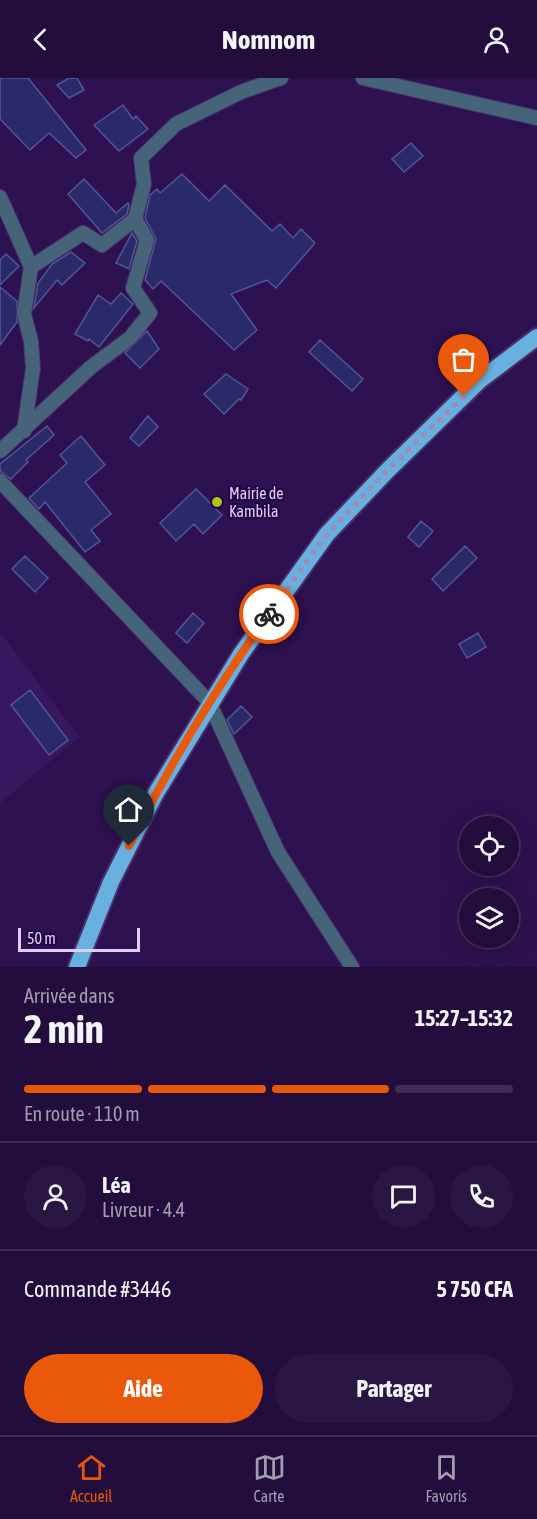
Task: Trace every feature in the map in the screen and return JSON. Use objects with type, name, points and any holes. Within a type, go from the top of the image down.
[{"type":"highway","points":[[77,967],[111,882],[151,802],[209,702],[327,534],[387,471],[479,381],[537,337]]},
{"type":"street","points":[[31,267],[82,233],[102,245],[135,219],[144,184],[141,158],[176,124],[241,92],[281,78]]},
{"type":"street","points":[[363,78],[537,118]]},
{"type":"street","points":[[0,197],[31,267],[24,314],[31,341],[33,368],[24,431]]},
{"type":"street","points":[[0,451],[91,367],[130,338],[150,313],[133,288],[147,240],[135,219]]},
{"type":"street","points":[[0,481],[209,702],[278,852],[352,967]]},
{"type":"shaded area","points":[[0,632],[79,737],[0,803]]},
{"type":"building","points":[[0,78],[28,78],[86,150],[76,158],[49,133],[30,150],[0,119]]},
{"type":"building","points":[[69,78],[77,78],[84,90],[69,98],[57,85]]},
{"type":"building","points":[[123,105],[133,119],[136,116],[148,129],[119,151],[94,125]]},
{"type":"building","points":[[411,143],[423,156],[404,172],[392,159]]},
{"type":"building","points":[[182,174],[209,201],[225,185],[272,231],[280,224],[293,238],[301,229],[315,243],[276,288],[267,280],[231,294],[257,330],[234,350],[161,281],[153,289],[145,280],[156,239],[145,218],[150,195],[157,189],[160,193]]},
{"type":"building","points":[[84,179],[116,213],[128,203],[129,205],[127,214],[102,233],[68,194]]},
{"type":"building","points":[[132,233],[137,241],[129,269],[116,263]]},
{"type":"building","points":[[71,252],[85,263],[62,285],[57,280],[34,308],[38,283],[52,264]]},
{"type":"building","points":[[6,254],[19,266],[0,285],[0,260]]},
{"type":"building","points":[[0,287],[17,301],[17,322],[0,345]]},
{"type":"building","points":[[121,293],[133,304],[99,347],[89,339],[88,341],[75,334],[98,295],[111,304]]},
{"type":"building","points":[[147,331],[159,349],[140,368],[125,353]]},
{"type":"building","points":[[320,340],[363,379],[352,391],[309,352]]},
{"type":"building","points":[[226,374],[248,389],[241,400],[239,399],[224,414],[204,394]]},
{"type":"building","points":[[148,416],[158,427],[139,446],[130,438]]},
{"type":"building","points":[[47,426],[54,435],[26,460],[28,462],[11,479],[0,471],[0,464]]},
{"type":"building","points":[[81,436],[105,465],[85,482],[111,514],[91,530],[100,541],[85,552],[45,502],[39,509],[29,498],[67,463],[60,455]]},
{"type":"building","points":[[196,489],[222,515],[203,534],[194,524],[176,541],[160,523]]},
{"type":"building","points":[[421,521],[433,531],[419,547],[408,537]]},
{"type":"building","points":[[465,546],[477,558],[443,591],[432,579]]},
{"type":"building","points":[[25,556],[48,578],[35,592],[12,569]]},
{"type":"building","points":[[193,613],[204,623],[187,643],[176,633]]},
{"type":"building","points":[[478,633],[486,647],[467,658],[459,644]]},
{"type":"building","points":[[30,690],[68,740],[49,755],[11,705]]},
{"type":"building","points":[[241,706],[252,717],[234,734],[227,720]]},
{"type":"way so far","points":[[269,614],[327,534],[387,471],[464,396]]},
{"type":"place","name":"Mairie de Kambila","points":[[217,502]]},
{"type":"route","points":[[129,846],[156,793],[209,702],[269,614]]}]
